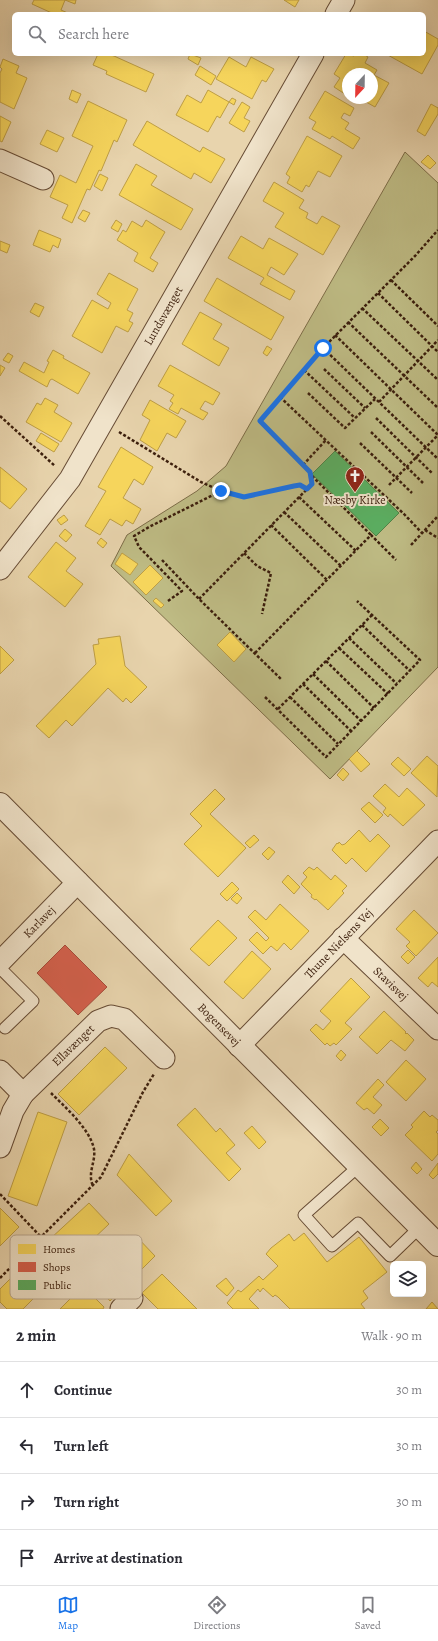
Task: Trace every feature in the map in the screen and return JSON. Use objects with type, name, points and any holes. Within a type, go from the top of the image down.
[{"type":"street","points":[[337,12],[344,0]]},
{"type":"street","name":"Lundsvænget","points":[[0,569],[70,479],[312,56]]},
{"type":"street","points":[[0,160],[43,179]]},
{"type":"street","name":"Bogensevej","points":[[0,804],[438,1245]]},
{"type":"street","name":"Thune Nielsens Vej","points":[[239,1046],[438,841]]},
{"type":"street","name":"Karlavej","points":[[0,962],[78,882]]},
{"type":"street","name":"Stavisvej","points":[[343,938],[438,1029]]},
{"type":"street","name":"Ellavænget","points":[[0,1147],[13,1111],[22,1094],[98,1021],[111,1016],[124,1019],[164,1058]]},
{"type":"street","points":[[0,1071],[22,1094]]},
{"type":"lane","points":[[0,968],[33,1002],[5,1028]]},
{"type":"lane","points":[[359,1166],[304,1214],[332,1246],[358,1223],[390,1256],[420,1227]]},
{"type":"path","points":[[396,560],[311,475],[310,472],[260,421],[335,335],[391,280],[438,230]]},
{"type":"path","points":[[391,280],[438,326]]},
{"type":"path","points":[[378,293],[438,352]]},
{"type":"path","points":[[362,308],[438,380]]},
{"type":"path","points":[[348,322],[438,408]]},
{"type":"path","points":[[335,335],[438,435],[389,485]]},
{"type":"path","points":[[379,402],[438,340]]},
{"type":"path","points":[[323,348],[438,459]]},
{"type":"path","points":[[324,369],[365,408]]},
{"type":"path","points":[[304,370],[355,418]]},
{"type":"path","points":[[308,393],[345,428],[375,399]]},
{"type":"path","points":[[280,397],[404,514],[422,533]]},
{"type":"path","points":[[0,416],[70,479]]},
{"type":"path","points":[[376,418],[433,474]]},
{"type":"path","points":[[103,422],[201,482],[221,491],[244,497],[300,485],[307,489]]},
{"type":"path","points":[[371,432],[423,483]]},
{"type":"path","points":[[303,465],[326,440]]},
{"type":"path","points":[[360,443],[412,493]]},
{"type":"path","points":[[199,600],[312,484],[311,475]]},
{"type":"path","points":[[168,601],[182,591],[139,546],[134,536],[221,491]]},
{"type":"path","points":[[299,497],[356,551]]},
{"type":"path","points":[[284,512],[341,566]]},
{"type":"path","points":[[411,545],[438,516]]},
{"type":"path","points":[[271,525],[327,580]]},
{"type":"path","points":[[425,530],[438,538]]},
{"type":"path","points":[[254,653],[371,535]]},
{"type":"path","points":[[244,553],[257,566],[271,573],[262,614]]},
{"type":"path","points":[[162,560],[199,600],[282,680]]},
{"type":"path","points":[[265,697],[326,757],[398,684],[420,660],[373,614],[357,601]]},
{"type":"path","points":[[278,709],[373,614]]},
{"type":"path","points":[[362,626],[410,671]]},
{"type":"path","points":[[349,638],[398,684]]},
{"type":"path","points":[[339,648],[388,694]]},
{"type":"path","points":[[326,661],[374,708]]},
{"type":"path","points":[[313,674],[361,721]]},
{"type":"path","points":[[303,684],[351,731]]},
{"type":"path","points":[[290,697],[338,744]]},
{"type":"path","points":[[44,1235],[102,1177],[142,1092],[164,1058]]},
{"type":"path","points":[[38,1080],[83,1126],[94,1150],[90,1180],[93,1186]]},
{"type":"path","points":[[0,1194],[40,1235]]},
{"type":"path","points":[[0,1278],[10,1268]]},
{"type":"shaded area","points":[[405,152],[438,183],[438,667],[330,779],[111,566],[127,535],[197,491],[226,466]]},
{"type":"building: Homes","points":[[34,0],[65,0],[61,10],[66,12],[50,12],[32,4]]},
{"type":"building: Homes","points":[[65,0],[76,0],[75,4]]},
{"type":"building: Homes","points":[[284,0],[299,0],[295,7]]},
{"type":"building: Homes","points":[[426,32],[438,39],[438,45],[422,74],[390,56],[426,56]]},
{"type":"building: Homes","points":[[97,56],[114,56],[154,74],[146,92],[106,74],[107,71],[93,65]]},
{"type":"building: Homes","points":[[189,56],[201,58],[198,65],[188,59]]},
{"type":"building: Homes","points":[[345,56],[366,56],[368,57],[365,63],[374,68],[342,68],[342,92],[334,87],[340,78],[334,74]]},
{"type":"building: Homes","points":[[229,57],[246,67],[251,57],[274,69],[266,82],[262,80],[252,99],[216,79]]},
{"type":"building: Homes","points":[[3,59],[19,66],[16,73],[27,78],[14,109],[0,102],[0,73],[2,69],[0,67]]},
{"type":"building: Homes","points":[[200,66],[216,76],[211,85],[195,75]]},
{"type":"building: Homes","points":[[378,77],[389,83],[378,102]]},
{"type":"building: Homes","points":[[72,90],[81,94],[77,103],[69,99]]},
{"type":"building: Homes","points":[[208,90],[229,102],[220,118],[217,116],[208,132],[176,115],[187,95],[201,103]]},
{"type":"building: Homes","points":[[325,91],[342,101],[342,104],[347,104],[354,108],[350,116],[344,113],[341,118],[349,123],[345,129],[360,138],[353,149],[332,136],[330,139],[312,129],[316,122],[309,118]]},
{"type":"building: Homes","points":[[232,98],[236,100],[234,105],[229,102]]},
{"type":"building: Homes","points":[[88,101],[127,120],[117,142],[114,140],[101,171],[99,170],[90,190],[87,189],[72,223],[62,218],[68,205],[50,197],[60,175],[76,183],[93,146],[72,136]]},
{"type":"building: Homes","points":[[242,102],[250,107],[244,118],[250,121],[244,132],[229,123]]},
{"type":"building: Homes","points":[[370,104],[377,104],[375,107]]},
{"type":"building: Homes","points":[[431,104],[438,108],[438,114],[425,136],[417,131]]},
{"type":"building: Homes","points":[[0,116],[11,122],[2,142],[0,141]]},
{"type":"building: Homes","points":[[147,121],[200,152],[203,147],[225,159],[211,183],[194,173],[191,179],[133,145]]},
{"type":"building: Homes","points":[[47,130],[64,138],[57,152],[40,144]]},
{"type":"building: Homes","points":[[307,136],[342,156],[330,177],[318,171],[309,187],[306,185],[302,192],[287,183],[290,177],[286,174]]},
{"type":"building: Homes","points":[[428,155],[436,163],[430,169],[421,162]]},
{"type":"building: Homes","points":[[136,164],[157,176],[151,185],[193,209],[181,230],[119,195]]},
{"type":"building: Homes","points":[[100,174],[108,178],[102,191],[94,186]]},
{"type":"building: Homes","points":[[274,182],[304,200],[299,208],[308,213],[306,218],[317,224],[322,216],[340,226],[323,255],[275,227],[284,213],[263,201]]},
{"type":"building: Homes","points":[[83,210],[90,213],[85,222],[78,218]]},
{"type":"building: Homes","points":[[116,220],[122,224],[118,232],[111,228]]},
{"type":"building: Homes","points":[[146,220],[165,232],[150,258],[158,263],[153,272],[134,261],[138,253],[117,240],[123,230],[126,232],[132,221],[142,227]]},
{"type":"building: Homes","points":[[39,230],[61,239],[58,248],[53,245],[50,252],[33,245]]},
{"type":"building: Homes","points":[[241,236],[263,249],[269,238],[298,254],[284,275],[271,267],[267,275],[295,291],[290,300],[260,284],[264,278],[228,258]]},
{"type":"building: Homes","points":[[0,241],[10,245],[7,253],[0,250]]},
{"type":"building: Homes","points":[[109,273],[138,289],[127,310],[133,313],[129,321],[133,323],[128,332],[116,326],[102,353],[72,336],[92,300],[108,309],[111,303],[97,294]]},
{"type":"building: Homes","points":[[217,278],[284,317],[271,340],[204,301]]},
{"type":"building: Homes","points":[[35,303],[44,307],[39,317],[30,312]]},
{"type":"building: Homes","points":[[200,312],[222,324],[213,339],[229,348],[219,366],[182,344]]},
{"type":"building: Homes","points":[[267,346],[272,349],[267,356],[263,353]]},
{"type":"building: Homes","points":[[53,350],[64,356],[63,358],[90,373],[78,394],[52,379],[47,387],[19,371],[24,362],[44,373],[49,362],[47,361]]},
{"type":"building: Homes","points":[[8,353],[13,356],[9,363],[3,360]]},
{"type":"building: Homes","points":[[0,365],[5,368],[0,376]]},
{"type":"building: Homes","points":[[170,365],[220,393],[213,405],[205,401],[200,409],[208,413],[203,420],[181,408],[178,414],[169,409],[173,403],[170,401],[174,395],[158,386]]},
{"type":"building: Homes","points":[[45,398],[58,405],[54,412],[72,423],[61,442],[26,422],[37,403],[41,405]]},
{"type":"building: Homes","points":[[150,400],[186,421],[176,438],[167,433],[157,451],[140,440],[150,420],[142,415]]},
{"type":"building: Homes","points":[[41,433],[59,444],[54,452],[36,441]]},
{"type":"building: Homes","points":[[121,447],[153,467],[143,485],[134,479],[123,498],[141,509],[133,524],[126,520],[122,526],[110,519],[100,535],[85,526],[106,491],[98,487]]},
{"type":"building: Homes","points":[[0,467],[27,489],[10,509],[0,501]]},
{"type":"building: Homes","points":[[64,515],[68,520],[61,525],[57,520]]},
{"type":"building: Homes","points":[[65,529],[72,535],[66,542],[59,536]]},
{"type":"building: Homes","points":[[101,538],[107,543],[103,548],[97,543]]},
{"type":"building: Homes","points":[[56,542],[76,558],[66,571],[83,584],[65,607],[28,577]]},
{"type":"building: Homes","points":[[122,553],[138,564],[130,575],[115,564]]},
{"type":"building: Homes","points":[[150,565],[163,578],[146,595],[133,582]]},
{"type":"building: Homes","points":[[156,598],[164,605],[161,608],[153,601]]},
{"type":"building: Homes","points":[[230,632],[246,649],[234,662],[217,645]]},
{"type":"building: Homes","points":[[120,636],[125,666],[147,687],[131,703],[126,698],[123,702],[108,688],[72,726],[66,720],[49,738],[36,726],[96,664],[93,645],[99,644],[98,639]]},
{"type":"building: Homes","points":[[0,646],[14,660],[0,674]]},
{"type":"building: Homes","points":[[357,751],[370,764],[361,772],[349,759]]},
{"type":"building: Homes","points":[[427,756],[438,766],[437,797],[411,773]]},
{"type":"building: Homes","points":[[398,757],[411,769],[404,776],[391,764]]},
{"type":"building: Homes","points":[[343,768],[349,774],[343,781],[337,775]]},
{"type":"building: Homes","points":[[385,784],[399,797],[407,788],[425,805],[403,826],[390,814],[388,817],[383,812],[386,808],[373,796]]},
{"type":"building: Homes","points":[[215,789],[225,799],[210,814],[246,848],[218,877],[184,844],[202,826],[190,814]]},
{"type":"building: Homes","points":[[369,802],[383,815],[375,823],[361,809]]},
{"type":"building: Homes","points":[[359,830],[370,842],[378,834],[390,846],[366,872],[352,858],[346,864],[332,850],[339,842],[342,845],[345,844]]},
{"type":"building: Homes","points":[[254,835],[259,840],[250,848],[245,843]]},
{"type":"building: Homes","points":[[269,847],[275,852],[268,860],[262,854]]},
{"type":"building: Homes","points":[[309,867],[314,870],[317,867],[331,880],[335,875],[347,886],[342,891],[344,893],[328,910],[316,899],[315,900],[311,897],[312,895],[301,884],[307,877],[303,873]]},
{"type":"building: Homes","points":[[288,875],[300,887],[294,894],[282,882]]},
{"type":"building: Homes","points":[[232,882],[239,889],[227,901],[220,894]]},
{"type":"building: Homes","points":[[237,893],[242,898],[237,904],[231,899]]},
{"type":"building: Homes","points":[[280,904],[309,931],[291,950],[284,943],[277,951],[271,946],[263,954],[249,940],[257,932],[266,941],[269,938],[248,917],[255,910],[266,920]]},
{"type":"building: Homes","points":[[414,910],[438,933],[416,956],[406,946],[410,942],[396,929]]},
{"type":"building: Homes","points":[[218,920],[237,938],[209,966],[190,949]]},
{"type":"building: Homes","points":[[408,950],[415,957],[408,964],[401,957]]},
{"type":"building: Homes","points":[[252,951],[271,969],[243,999],[224,982]]},
{"type":"building: Homes","points":[[438,957],[438,987],[432,982],[428,987],[418,978]]},
{"type":"building: Homes","points":[[351,978],[370,997],[345,1023],[352,1029],[336,1045],[334,1043],[330,1046],[327,1043],[325,1045],[310,1030],[316,1024],[323,1030],[331,1021],[320,1011]]},
{"type":"building: Homes","points":[[384,1011],[406,1032],[406,1034],[407,1033],[414,1040],[405,1051],[391,1040],[377,1054],[359,1037]]},
{"type":"building: Homes","points":[[105,1047],[127,1068],[79,1115],[58,1094]]},
{"type":"building: Homes","points":[[341,1050],[346,1055],[341,1061],[336,1056]]},
{"type":"building: Homes","points":[[406,1060],[426,1079],[406,1101],[386,1082]]},
{"type":"building: Homes","points":[[378,1079],[384,1085],[373,1097],[382,1105],[374,1114],[367,1108],[364,1110],[356,1103]]},
{"type":"building: Homes","points":[[195,1108],[216,1132],[220,1128],[235,1145],[226,1153],[241,1169],[229,1181],[177,1125]]},
{"type":"building: Homes","points":[[424,1111],[430,1117],[432,1115],[438,1120],[438,1130],[436,1132],[438,1134],[438,1154],[432,1161],[405,1135],[413,1127],[411,1125]]},
{"type":"building: Homes","points":[[38,1112],[67,1122],[37,1206],[8,1196]]},
{"type":"building: Homes","points":[[380,1119],[389,1128],[381,1136],[372,1127]]},
{"type":"building: Homes","points":[[252,1126],[266,1142],[259,1149],[244,1133]]},
{"type":"building: Homes","points":[[129,1154],[172,1201],[156,1216],[117,1175]]},
{"type":"building: Homes","points":[[416,1162],[422,1169],[417,1174],[411,1168]]},
{"type":"building: Homes","points":[[438,1163],[438,1174],[433,1179],[429,1175]]},
{"type":"building: Homes","points":[[89,1203],[109,1224],[97,1235],[54,1235]]},
{"type":"building: Homes","points":[[0,1208],[19,1227],[0,1246]]},
{"type":"building: Homes","points":[[304,1233],[327,1262],[359,1237],[387,1272],[363,1291],[368,1298],[361,1304],[365,1309],[290,1309],[278,1297],[275,1295],[273,1297],[263,1288],[260,1292],[258,1289],[249,1299],[259,1309],[233,1309],[227,1303],[238,1290],[241,1292],[259,1276],[263,1280],[278,1266],[266,1254],[271,1248],[289,1234],[294,1241]]},
{"type":"building: Homes","points":[[142,1242],[155,1256],[142,1269]]},
{"type":"building: Homes","points":[[162,1274],[197,1309],[158,1309],[142,1293]]},
{"type":"building: Homes","points":[[226,1278],[234,1288],[227,1296],[216,1286]]},
{"type":"building: Homes","points":[[10,1279],[10,1299],[33,1299],[23,1309],[7,1309],[0,1302],[0,1289]]},
{"type":"building: Homes","points":[[70,1299],[96,1299],[104,1307],[103,1309],[60,1309]]},
{"type":"building: Homes","points":[[432,1302],[438,1309],[426,1309]]},
{"type":"building: Shops","points":[[65,945],[107,987],[78,1015],[37,973]]},
{"type":"building: Public","name":"Næsby Kirke","points":[[335,451],[399,513],[376,536],[312,474]]},
{"type":"place","name":"Næsby Kirke","points":[[355,493]]},
{"type":"route","points":[[221,491],[244,497],[300,485],[307,489],[312,484],[310,472],[260,421],[323,348]]}]
